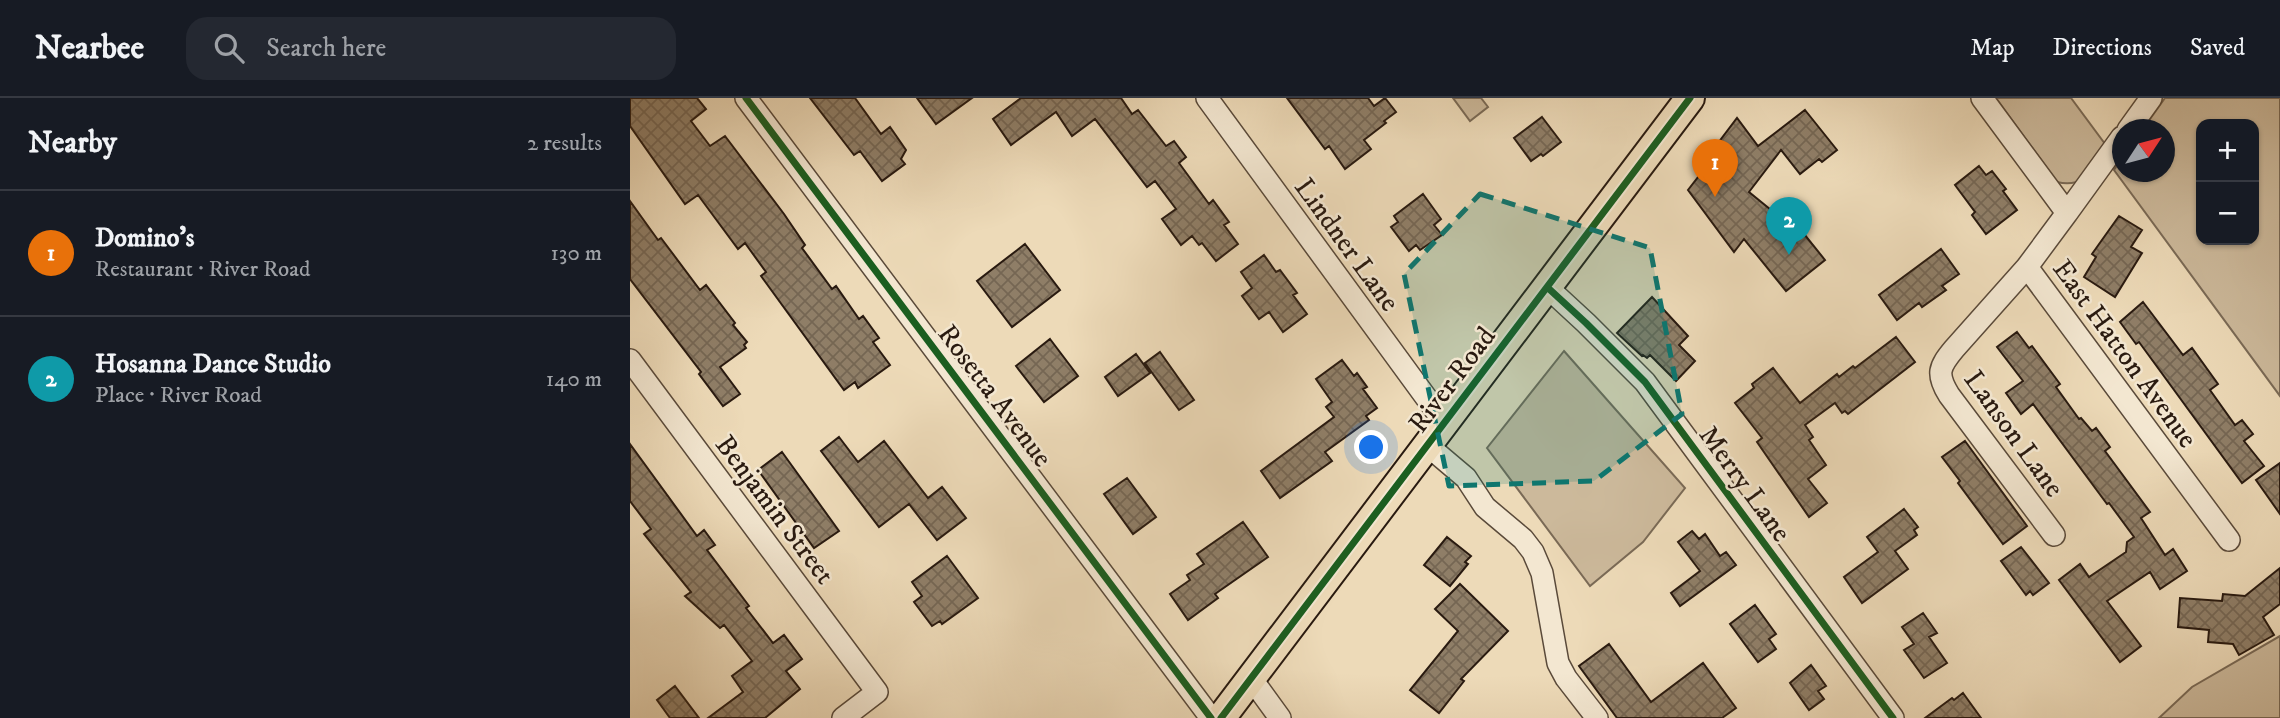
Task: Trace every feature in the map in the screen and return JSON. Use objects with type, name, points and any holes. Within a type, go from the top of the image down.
[{"type":"main road","name":"River Road","points":[[1221,718],[1690,98]]},
{"type":"street","name":"Rosetta Avenue","points":[[746,98],[1211,718]]},
{"type":"street","name":"Lindner Lane","points":[[1208,98],[1444,422]]},
{"type":"street","name":"East Hatton Avenue","points":[[1982,98],[2067,213],[2027,267],[2229,540]]},
{"type":"street","points":[[2136,119],[2151,98]]},
{"type":"street","points":[[2067,213],[2112,152]]},
{"type":"street","name":"Lanson Lane","points":[[2027,267],[1945,360],[1940,373],[1941,383],[2054,535]]},
{"type":"street","name":"Merry Lane","points":[[1546,287],[1645,382],[1894,718]]},
{"type":"street","name":"Benjamin Street","points":[[630,360],[877,692],[843,718]]},
{"type":"street","points":[[1427,445],[1466,478],[1485,506],[1523,539],[1533,552],[1542,573],[1558,663],[1566,678],[1597,718]]},
{"type":"street","points":[[1251,678],[1280,718]]},
{"type":"highlighted area","points":[[1480,194],[1650,248],[1682,414],[1594,481],[1449,486],[1404,274]]},
{"type":"shaded area","points":[[1453,98],[1481,98],[1488,107],[1470,121]]},
{"type":"shaded area","points":[[1996,98],[2071,98],[2108,148],[2081,180],[2057,182]]},
{"type":"shaded area","points":[[2165,98],[2280,98],[2280,396],[2123,182],[2175,182],[2175,119],[2150,119]]},
{"type":"shaded area","points":[[1564,351],[1685,488],[1643,542],[1590,586],[1487,448]]},
{"type":"shaded area","points":[[2280,636],[2280,718],[2159,718],[2192,687]]},
{"type":"building","points":[[630,98],[697,98],[706,109],[691,121],[710,146],[725,136],[784,214],[805,245],[802,248],[832,289],[836,286],[859,319],[863,316],[879,338],[873,342],[890,365],[858,388],[855,382],[844,390],[761,276],[766,272],[745,243],[738,249],[698,195],[685,204],[630,126]]},
{"type":"building","points":[[810,98],[855,98],[881,134],[890,127],[906,150],[901,159],[905,164],[882,181],[860,151],[854,155]]},
{"type":"building","points":[[917,98],[972,98],[936,124]]},
{"type":"building","points":[[1021,98],[1121,98],[1132,114],[1138,110],[1166,146],[1174,141],[1186,157],[1179,163],[1209,204],[1213,200],[1229,222],[1224,225],[1238,244],[1216,261],[1202,243],[1199,245],[1192,236],[1181,245],[1162,219],[1176,209],[1155,181],[1147,187],[1095,119],[1072,136],[1056,112],[1011,145],[993,119]]},
{"type":"building","points":[[1287,98],[1368,98],[1374,106],[1385,98],[1396,112],[1364,140],[1371,149],[1345,169],[1329,146],[1325,149]]},
{"type":"building","points":[[1805,110],[1837,150],[1822,162],[1819,159],[1800,174],[1781,150],[1749,192],[1787,223],[1792,219],[1825,260],[1786,291],[1744,239],[1734,252],[1688,190],[1719,150],[1715,147],[1737,118],[1758,146]]},
{"type":"building","points":[[1542,117],[1561,142],[1543,156],[1541,154],[1531,161],[1514,138]]},
{"type":"building","points":[[1979,166],[1986,175],[1992,171],[2017,210],[1986,234],[1972,215],[1975,212],[1955,185]]},
{"type":"building","points":[[1423,194],[1441,219],[1434,225],[1442,235],[1420,250],[1416,245],[1409,251],[1391,227],[1398,222],[1394,216]]},
{"type":"building","points":[[630,201],[658,240],[661,238],[700,290],[706,285],[747,342],[744,345],[746,348],[720,367],[740,394],[723,406],[699,374],[701,372],[630,279]]},
{"type":"building","points":[[2119,216],[2142,230],[2131,247],[2142,253],[2115,297],[2084,277],[2096,257],[2092,254]]},
{"type":"building","points":[[1025,244],[1060,290],[1012,327],[977,281]]},
{"type":"building","points":[[1941,249],[1959,274],[1942,286],[1946,290],[1922,307],[1919,303],[1897,320],[1879,295]]},
{"type":"building","points":[[1264,255],[1276,272],[1280,270],[1297,293],[1293,295],[1307,314],[1283,332],[1269,312],[1259,319],[1242,296],[1252,288],[1241,272]]},
{"type":"building","points":[[1652,297],[1688,336],[1679,345],[1695,361],[1676,381],[1650,355],[1647,358],[1642,356],[1617,333]]},
{"type":"building","points":[[2143,302],[2183,355],[2192,348],[2218,384],[2210,390],[2235,425],[2242,420],[2253,434],[2244,441],[2264,466],[2242,483],[2139,342],[2136,344],[2120,322]]},
{"type":"building","points":[[2017,332],[2029,348],[2032,346],[2060,384],[2056,387],[2079,419],[2092,431],[2096,428],[2110,447],[2105,451],[2150,512],[2141,518],[2165,555],[2173,549],[2187,571],[2160,589],[2150,572],[2107,601],[2141,646],[2120,662],[2059,580],[2080,564],[2089,577],[2126,552],[2127,542],[2134,537],[2033,404],[2021,414],[2006,393],[2023,381],[1997,347]]},
{"type":"building","points":[[1896,337],[1915,362],[1848,414],[1845,411],[1842,413],[1835,403],[1805,425],[1813,437],[1809,440],[1826,465],[1808,479],[1827,503],[1809,517],[1757,442],[1762,438],[1735,403],[1754,388],[1752,384],[1773,368],[1800,403],[1837,374],[1839,377],[1853,366],[1855,368]]},
{"type":"building","points":[[1050,339],[1078,376],[1044,402],[1016,366]]},
{"type":"building","points":[[1160,352],[1194,400],[1179,410],[1145,363]]},
{"type":"building","points":[[1136,354],[1150,373],[1118,396],[1105,377]]},
{"type":"building","points":[[1342,360],[1354,376],[1357,373],[1367,387],[1363,389],[1377,408],[1366,416],[1369,420],[1325,452],[1332,461],[1280,498],[1261,471],[1334,417],[1326,407],[1332,402],[1316,379]]},
{"type":"building","points":[[839,437],[858,462],[884,441],[928,498],[942,487],[966,518],[937,540],[909,504],[879,527],[821,451]]},
{"type":"building","points":[[1965,441],[2027,526],[2003,544],[1942,457]]},
{"type":"building","points":[[630,444],[697,536],[704,530],[715,545],[707,550],[773,643],[784,635],[802,659],[786,671],[800,689],[765,718],[708,718],[743,692],[732,676],[752,661],[724,625],[720,628],[685,596],[691,592],[644,534],[651,529],[630,501]]},
{"type":"building","points":[[782,452],[839,531],[814,548],[758,470]]},
{"type":"building","points":[[2280,463],[2280,514],[2256,480]]},
{"type":"building","points":[[1127,478],[1156,517],[1133,534],[1104,494]]},
{"type":"building","points":[[1904,509],[1918,527],[1914,530],[1917,535],[1895,551],[1908,569],[1862,603],[1844,577],[1878,552],[1867,537]]},
{"type":"building","points":[[1243,522],[1268,557],[1215,594],[1218,598],[1188,620],[1170,594],[1190,580],[1187,575],[1204,564],[1197,554]]},
{"type":"building","points":[[1692,531],[1699,539],[1705,534],[1720,556],[1726,552],[1736,565],[1680,606],[1671,593],[1700,571],[1678,542]]},
{"type":"building","points":[[1447,537],[1471,556],[1465,562],[1468,564],[1450,586],[1424,565]]},
{"type":"building","points":[[2021,547],[2049,583],[2033,595],[2030,591],[2026,595],[2001,561]]},
{"type":"building","points":[[947,556],[978,598],[942,624],[940,621],[932,626],[914,602],[922,596],[912,582]]},
{"type":"building","points":[[2280,568],[2280,604],[2263,617],[2274,635],[2239,655],[2233,644],[2208,642],[2209,630],[2178,627],[2180,598],[2222,601],[2223,594],[2245,596]]},
{"type":"building","points":[[1460,584],[1508,631],[1461,679],[1464,681],[1439,713],[1410,690],[1458,631],[1435,609]]},
{"type":"building","points":[[1755,605],[1776,634],[1769,639],[1776,649],[1758,662],[1730,624]]},
{"type":"building","points":[[1923,613],[1937,633],[1929,637],[1947,663],[1924,678],[1904,650],[1914,644],[1902,627]]},
{"type":"building","points":[[1609,644],[1651,702],[1703,663],[1736,708],[1722,718],[1617,718],[1579,666]]},
{"type":"building","points":[[1811,665],[1826,686],[1818,691],[1824,699],[1809,710],[1790,683]]},
{"type":"building","points":[[675,686],[699,718],[670,718],[657,700]]},
{"type":"building","points":[[1963,693],[1981,718],[1925,718],[1952,698],[1954,700]]},
{"type":"cycle path","points":[[746,98],[1211,718]]},
{"type":"cycle path","points":[[1221,718],[1690,98]]},
{"type":"cycle path","points":[[1547,287],[1645,382],[1893,718]]},
{"type":"place","name":"Domino's","points":[[1715,197]]},
{"type":"place","name":"Hosanna Dance Studio","points":[[1789,255]]}]
